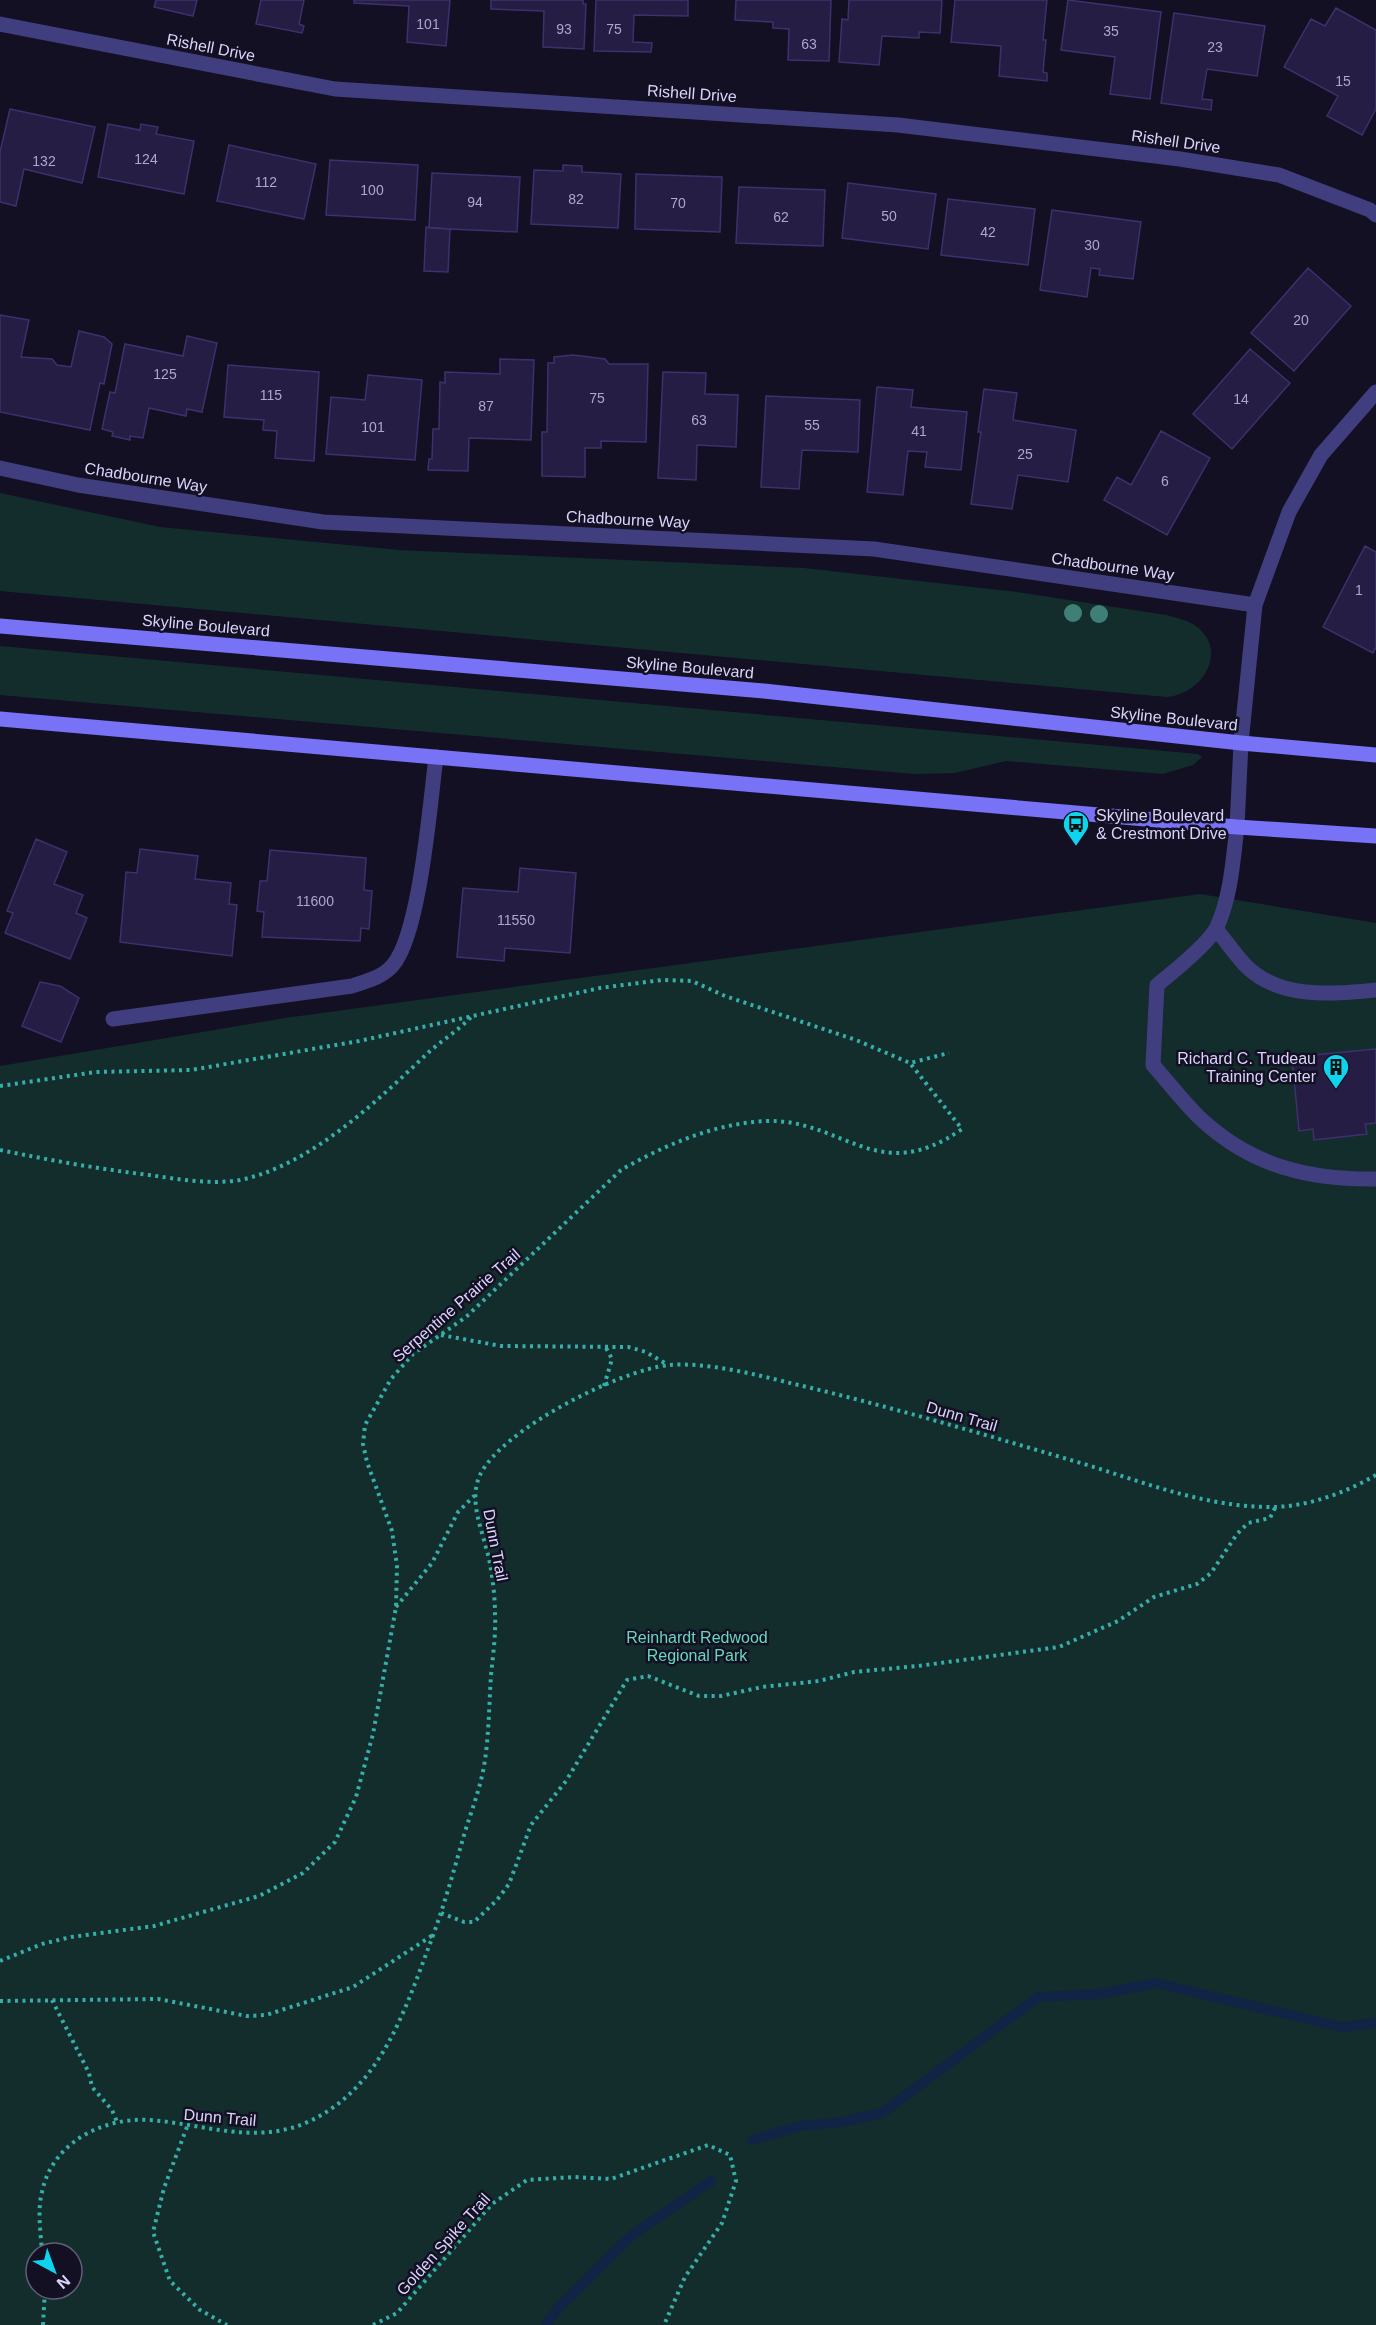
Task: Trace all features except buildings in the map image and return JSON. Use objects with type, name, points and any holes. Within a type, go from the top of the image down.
[{"type":"main road","name":"Skyline Boulevard","points":[[0,626],[764,691],[1241,743],[1376,754]]},
{"type":"main road","points":[[0,719],[1237,827],[1376,836]]},
{"type":"street","name":"Rishell Drive","points":[[0,24],[335,89],[898,125],[1180,159],[1279,175],[1370,210],[1376,215]]},
{"type":"street","points":[[1376,392],[1321,454],[1289,512],[1255,605],[1241,743],[1232,876],[1216,929],[1180,966],[1157,985],[1153,1065],[1200,1118],[1218,1133],[1262,1161],[1324,1176],[1376,1179]]},
{"type":"street","name":"Chadbourne Way","points":[[0,468],[78,485],[323,522],[874,549],[1255,605]]},
{"type":"street","points":[[113,1019],[352,986],[375,979],[392,966],[404,946],[413,918],[436,757]]},
{"type":"street","points":[[1216,929],[1246,967],[1283,989],[1330,994],[1376,990]]},
{"type":"path","name":"Serpentine Prairie Trail","points":[[0,1086],[96,1072],[191,1070],[359,1041],[600,988],[662,980],[692,981],[725,996],[856,1040],[910,1063],[962,1130],[943,1142],[917,1151],[890,1153],[860,1147],[793,1123],[768,1121],[729,1125],[651,1153],[621,1170],[466,1317],[414,1354],[391,1379],[365,1425],[363,1444],[366,1462],[392,1531],[397,1566],[396,1607],[373,1734],[356,1797],[335,1842],[303,1873],[259,1896],[154,1926],[70,1937],[42,1944],[0,1961]]},
{"type":"path","points":[[0,1150],[87,1167],[195,1181],[238,1180],[278,1169],[316,1146],[388,1091],[473,1016]]},
{"type":"path","points":[[910,1063],[949,1053]]},
{"type":"path","points":[[440,1335],[501,1346],[628,1347],[646,1352],[668,1365]]},
{"type":"path","points":[[604,1386],[612,1359],[605,1346]]},
{"type":"path","name":"Dunn Trail","points":[[42,2241],[41,2193],[51,2169],[68,2146],[88,2131],[117,2122],[149,2120],[187,2127],[255,2134],[287,2130],[314,2119],[364,2080],[396,2033],[441,1913],[484,1767],[496,1617],[490,1564],[474,1495],[480,1474],[513,1438],[567,1403],[604,1386],[668,1365],[760,1376],[844,1395],[1090,1466],[1162,1490],[1208,1501],[1275,1508],[1331,1497],[1376,1475]]},
{"type":"path","points":[[396,1607],[432,1563],[459,1512],[474,1495]]},
{"type":"path","points":[[441,1913],[474,1922],[497,1900],[509,1884],[531,1825],[566,1781],[627,1680],[648,1676],[699,1696],[721,1695],[762,1687],[819,1681],[854,1672],[1059,1647],[1118,1621],[1155,1597],[1197,1584],[1211,1573],[1237,1533],[1248,1523],[1270,1518],[1275,1508]]},
{"type":"path","points":[[0,2001],[158,1999],[247,2016],[266,2015],[353,1987],[433,1935]]},
{"type":"path","points":[[52,2000],[89,2073],[92,2087],[112,2110],[117,2122]]},
{"type":"path","points":[[187,2127],[164,2188],[153,2232],[170,2281],[200,2310],[227,2325]]},
{"type":"path","name":"Golden Spike Trail","points":[[373,2325],[397,2313],[492,2204],[527,2180],[574,2176],[611,2179],[708,2145],[730,2155],[736,2181],[722,2223],[685,2277],[664,2325]]},
{"type":"path","points":[[43,2325],[44,2301]]},
{"type":"green space","points":[[0,493],[160,527],[399,550],[804,568],[1017,592],[1181,619],[1202,631],[1209,642],[1211,654],[1209,666],[1203,677],[1193,687],[1167,697],[0,591]]},
{"type":"green space","points":[[0,646],[1198,754],[1202,757],[1193,765],[1163,774],[1006,761],[955,773],[914,774],[0,695]]},
{"type":"green space","name":"Reinhardt Redwood Regional Park","points":[[1200,894],[1376,923],[1376,2325],[0,2325],[0,1066],[285,1018]]},
{"type":"waterway","points":[[752,2140],[801,2126],[842,2122],[882,2113],[1038,1997],[1100,1994],[1156,1983],[1341,2027],[1376,2023]]},
{"type":"waterway","points":[[546,2325],[559,2307],[631,2236],[711,2181]]},
{"type":"place","name":"Skyline Boulevard & Crestmont Drive","points":[[1076,847]]},
{"type":"place","name":"Richard C. Trudeau Training Center","points":[[1336,1090]]}]
